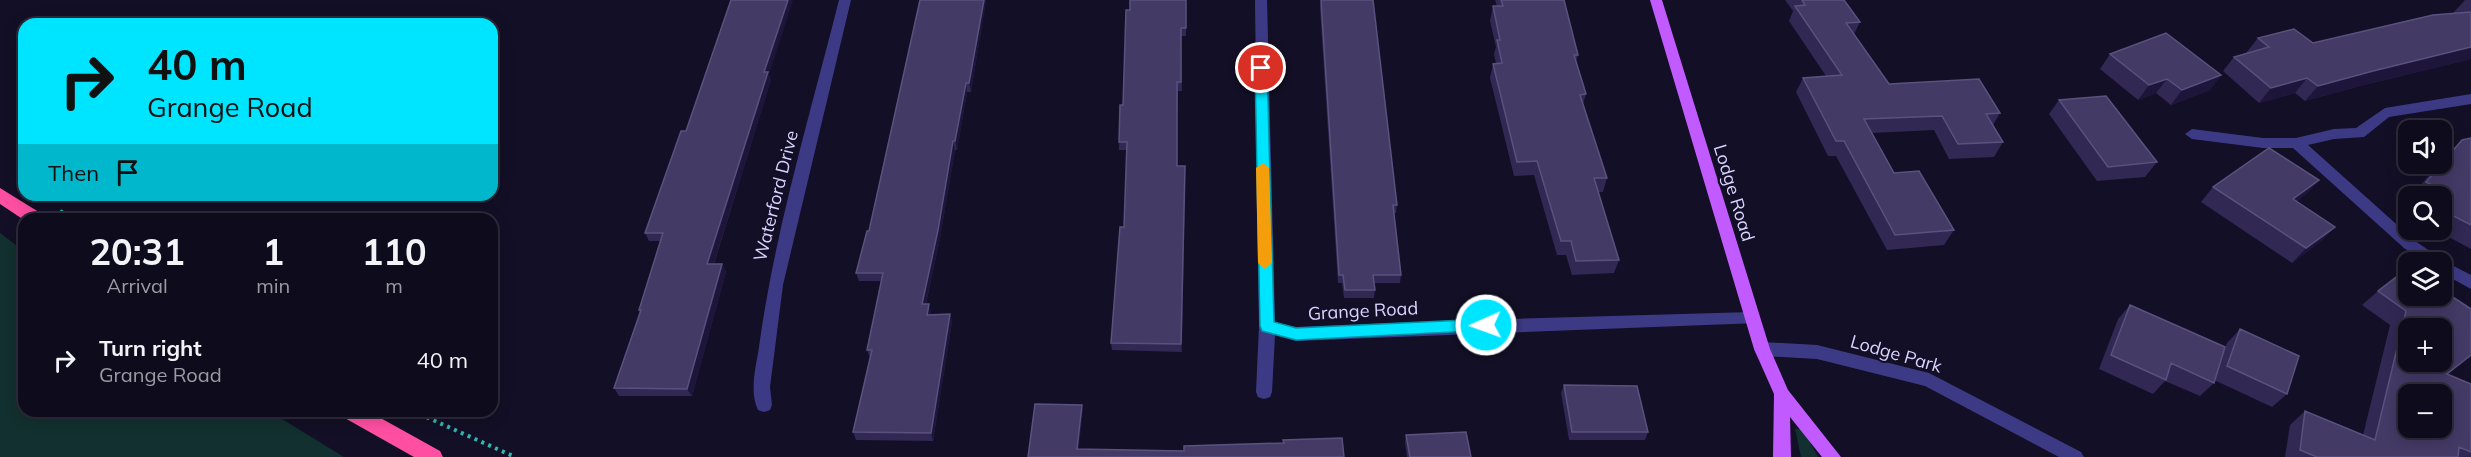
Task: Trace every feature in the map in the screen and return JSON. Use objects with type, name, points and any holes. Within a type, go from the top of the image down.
[{"type":"highway","points":[[0,195],[27,213]]},
{"type":"highway","points":[[361,417],[434,457]]},
{"type":"main road","name":"Lodge Road","points":[[1656,0],[1762,349],[1782,394],[1832,457]]},
{"type":"main road","name":"Lodge Road","points":[[1782,394],[1782,457]]},
{"type":"street","name":"Waterford Drive","points":[[764,405],[762,387],[775,285],[845,0]]},
{"type":"street","points":[[1260,0],[1267,326],[1264,392]]},
{"type":"street","points":[[2192,134],[2263,143],[2296,143],[2334,134],[2359,133],[2385,113],[2471,99]]},
{"type":"street","points":[[2296,143],[2409,244],[2421,252]]},
{"type":"street","points":[[2452,272],[2471,283]]},
{"type":"street","name":"Grange Road","points":[[1267,326],[1296,334],[1441,327],[1752,318]]},
{"type":"street","name":"Lodge Park","points":[[1762,349],[1817,352],[1929,380],[2075,457]]},
{"type":"path","points":[[426,417],[515,457]]},
{"type":"green space","points":[[0,233],[18,246],[18,417],[279,417],[344,457],[0,457]]},
{"type":"green space","points":[[1795,429],[1803,429],[1818,457],[1801,457]]},
{"type":"building","points":[[731,0],[788,0],[764,72],[768,72],[707,264],[722,264],[687,389],[614,388],[641,310],[639,310],[663,233],[645,233],[681,131],[686,131]]},
{"type":"building","points":[[920,0],[984,0],[969,83],[966,83],[955,141],[953,141],[938,230],[922,304],[929,304],[927,315],[950,314],[931,433],[853,432],[872,350],[867,350],[883,273],[856,273],[867,231],[869,231]]},
{"type":"building","points":[[1130,0],[1186,0],[1186,28],[1181,28],[1181,82],[1177,82],[1177,166],[1185,166],[1181,344],[1111,343],[1120,227],[1124,227],[1127,142],[1119,142],[1120,105],[1123,105],[1126,10],[1130,10]]},
{"type":"building","points":[[1321,0],[1373,0],[1397,205],[1393,205],[1401,275],[1373,275],[1375,290],[1345,290],[1343,275],[1339,275]]},
{"type":"building","points":[[1501,0],[1564,0],[1578,55],[1574,55],[1586,94],[1580,95],[1607,178],[1594,178],[1619,260],[1576,261],[1571,241],[1561,241],[1537,161],[1517,162],[1493,64],[1502,63],[1493,6],[1503,6]]},
{"type":"building","points":[[1802,0],[1844,0],[1860,22],[1846,23],[1889,84],[1979,79],[2000,113],[1986,114],[2003,142],[1958,144],[1942,116],[1864,119],[1894,173],[1919,171],[1954,230],[1895,235],[1844,141],[1836,141],[1803,78],[1842,75],[1795,6],[1805,5]]},
{"type":"building","points":[[2471,12],[2471,47],[2318,86],[2307,78],[2271,88],[2234,57],[2269,47],[2258,38],[2294,29],[2313,43],[2433,15]]},
{"type":"building","points":[[2166,33],[2221,75],[2182,90],[2167,79],[2149,85],[2110,54]]},
{"type":"building","points":[[2106,96],[2157,162],[2108,167],[2059,100]]},
{"type":"building","points":[[2471,138],[2471,225],[2452,215],[2452,186],[2434,186],[2426,182],[2433,174],[2452,174],[2452,152],[2462,140]]},
{"type":"building","points":[[2269,148],[2319,180],[2293,199],[2335,227],[2306,248],[2213,187]]},
{"type":"building","points":[[2398,276],[2398,305],[2378,291]]},
{"type":"building","points":[[2452,297],[2471,309],[2471,355],[2452,370],[2452,318],[2404,318],[2406,311],[2399,306],[2452,306]]},
{"type":"building","points":[[2130,305],[2225,347],[2214,383],[2171,363],[2166,380],[2111,355]]},
{"type":"building","points":[[2240,329],[2299,356],[2287,394],[2227,366]]},
{"type":"building","points":[[2398,344],[2398,372],[2450,372],[2447,374],[2471,384],[2471,452],[2459,447],[2458,457],[2317,457],[2300,450],[2305,411],[2375,440]]},
{"type":"building","points":[[1564,385],[1637,386],[1648,432],[1572,432]]},
{"type":"building","points":[[1035,404],[1082,405],[1077,449],[1184,451],[1184,446],[1284,443],[1283,440],[1342,438],[1344,457],[1028,457]]},
{"type":"building","points":[[1466,432],[1471,457],[1410,457],[1406,435]]},
{"type":"slow traffic","points":[[1263,168],[1265,263]]},
{"type":"route","points":[[1261,68],[1267,326],[1296,334],[1486,325]]}]
